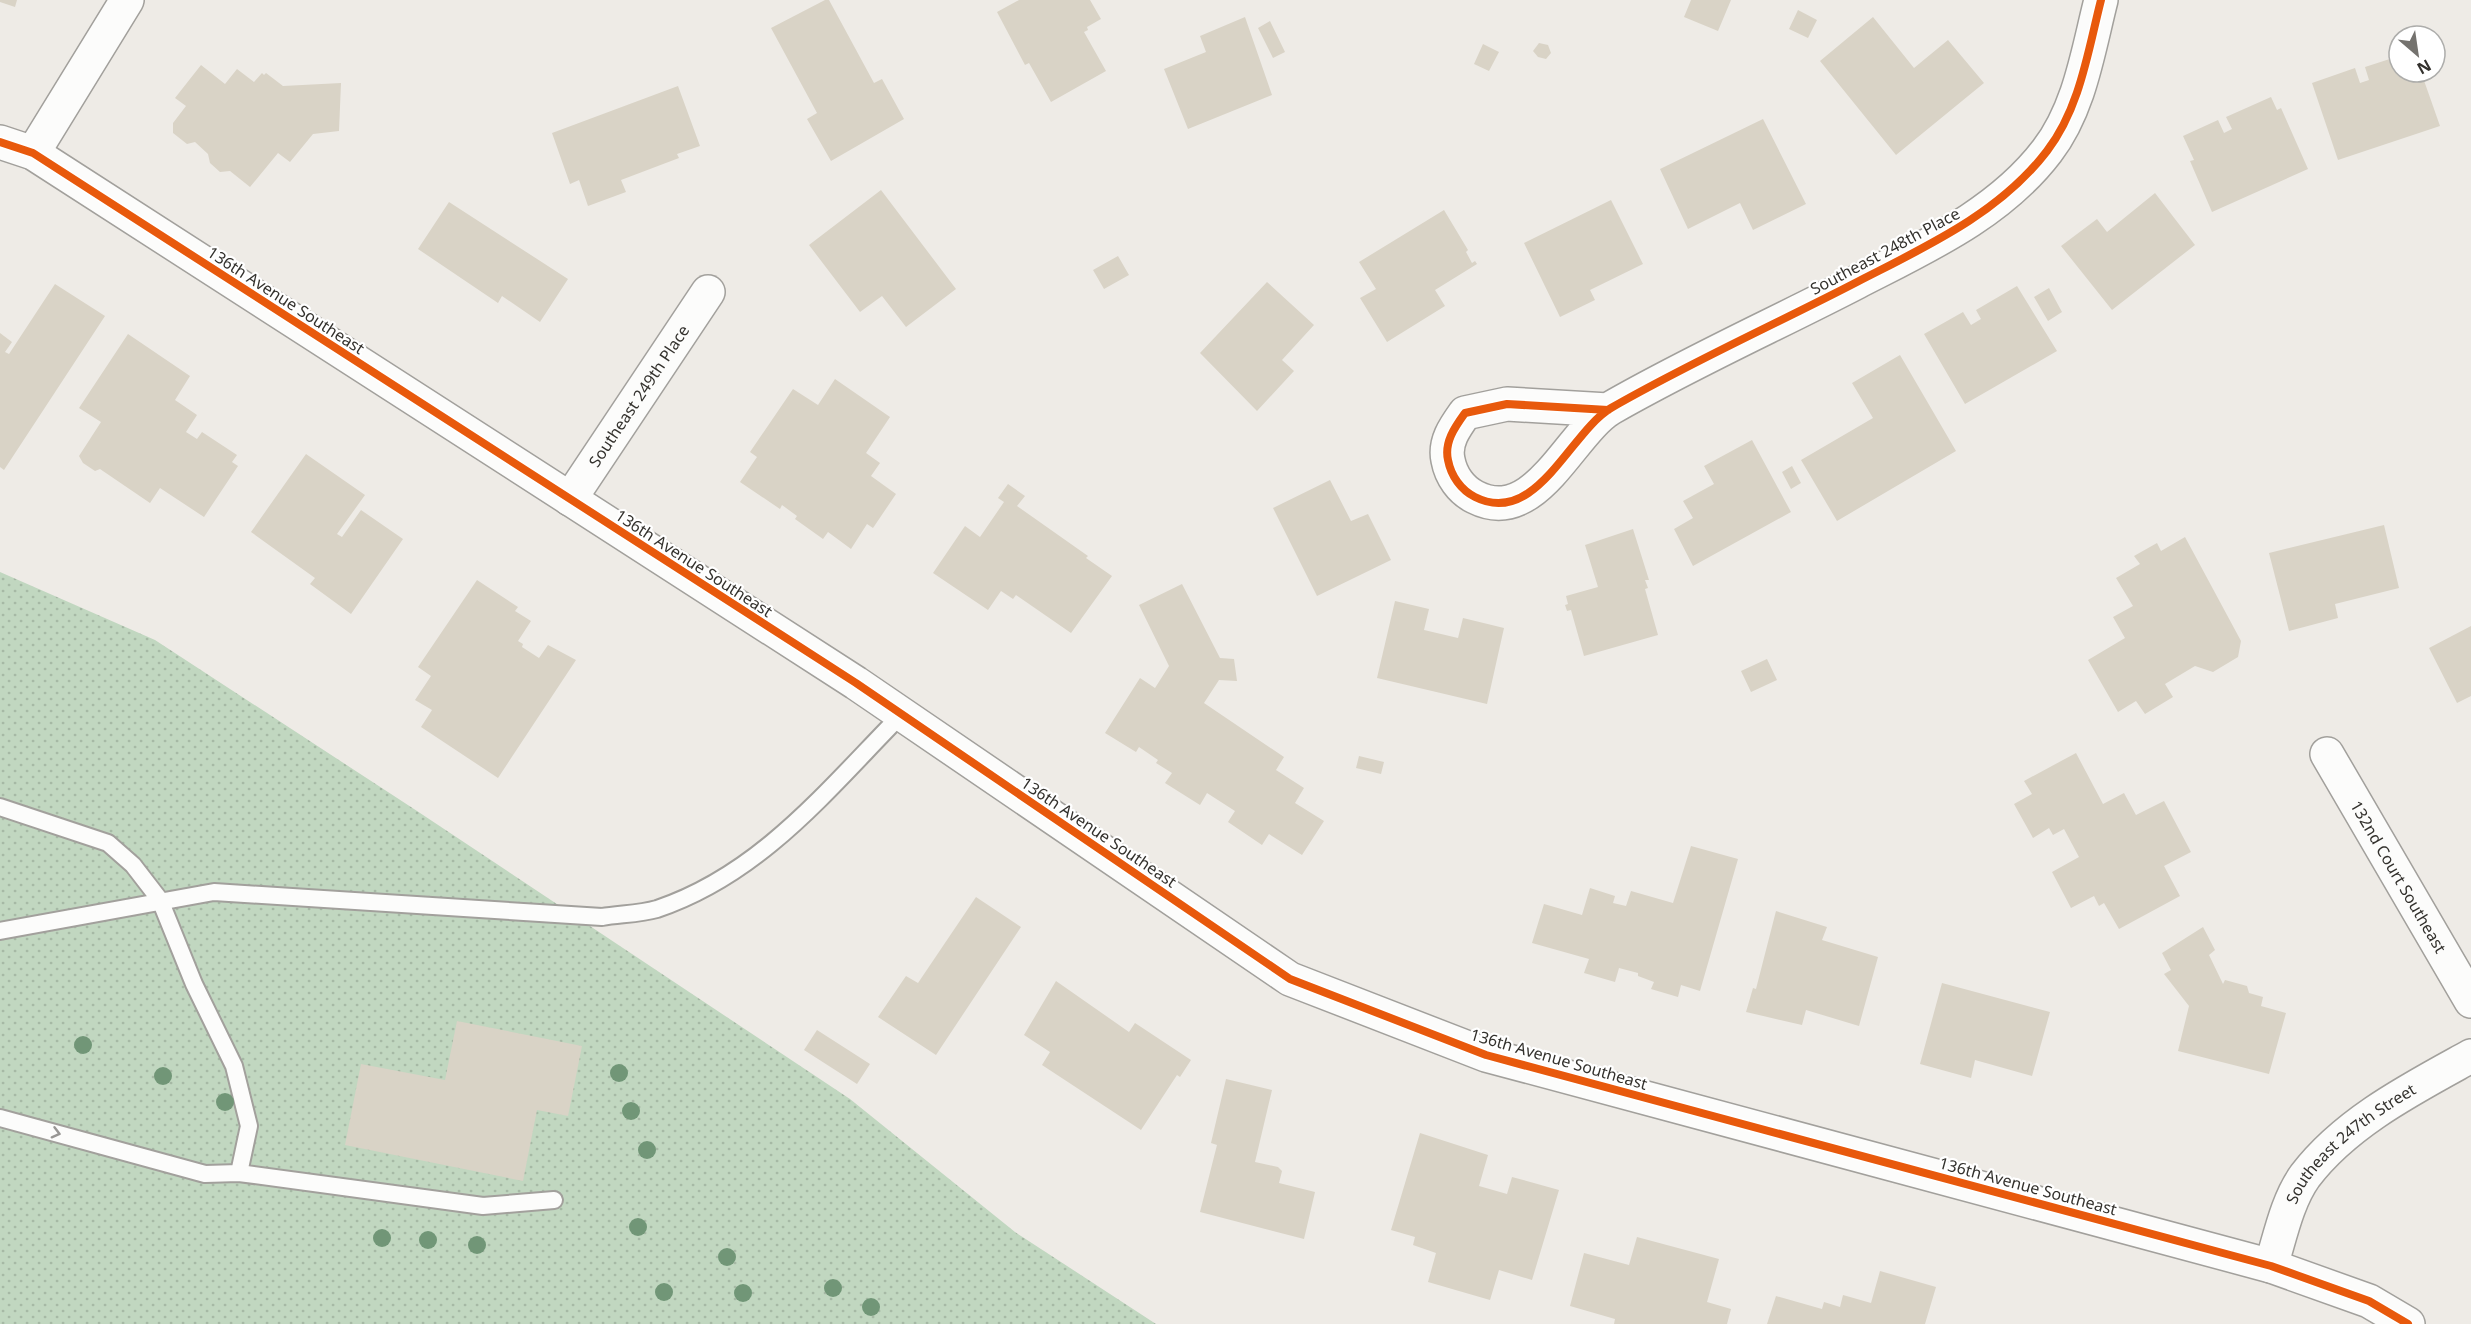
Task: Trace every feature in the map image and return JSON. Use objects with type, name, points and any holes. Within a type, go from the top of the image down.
[{"type":"street","points":[[33,153],[127,0]]},
{"type":"street","name":"Southeast 248th Place","points":[[1608,410],[1507,404],[1465,413],[1452,430],[1448,447],[1451,470],[1462,488],[1474,497],[1492,502],[1513,502],[1532,492],[1608,410],[1956,231],[2016,185],[2048,150],[2076,101],[2101,0]]},
{"type":"street","name":"136th Avenue Southeast","points":[[0,142],[33,153],[570,498],[902,714],[1290,979],[1486,1055],[2271,1266],[2369,1301],[2408,1324]]},
{"type":"street","name":"Southeast 249th Place","points":[[570,498],[708,292]]},
{"type":"street","name":"132nd Court Southeast","points":[[2327,754],[2471,1001]]},
{"type":"street","name":"Southeast 247th Street","points":[[2271,1266],[2287,1216],[2304,1178],[2325,1155],[2349,1132],[2414,1088],[2471,1056]]},
{"type":"lane","points":[[0,931],[160,900],[214,892],[602,917],[655,909],[722,880],[775,843],[902,714]]},
{"type":"lane","points":[[0,807],[108,843],[133,865],[160,900],[194,984],[234,1066],[249,1126],[239,1173]]},
{"type":"lane","points":[[0,1118],[205,1174],[239,1173],[483,1206],[554,1200]]},
{"type":"green space","points":[[0,572],[155,640],[850,1099],[1015,1232],[1156,1324],[0,1324]]},
{"type":"building","points":[[0,0],[17,0],[15,7],[0,2]]},
{"type":"building","points":[[829,0],[874,83],[882,79],[904,119],[831,161],[807,119],[817,113],[771,28]]},
{"type":"building","points":[[1019,0],[1090,0],[1101,19],[1087,27],[1088,30],[1084,32],[1106,71],[1051,102],[1029,63],[1025,65],[997,12]]},
{"type":"building","points":[[1691,0],[1731,0],[1718,31],[1684,17]]},
{"type":"building","points":[[1798,10],[1817,20],[1808,38],[1789,29]]},
{"type":"building","points":[[1245,17],[1272,95],[1188,129],[1164,69],[1206,52],[1200,36]]},
{"type":"building","points":[[1873,17],[1914,68],[1948,40],[1984,83],[1896,155],[1820,61]]},
{"type":"building","points":[[1270,21],[1285,52],[1273,58],[1258,28]]},
{"type":"building","points":[[1539,43],[1548,45],[1551,53],[1546,59],[1538,57],[1533,51]]},
{"type":"building","points":[[1483,44],[1499,52],[1489,71],[1474,64]]},
{"type":"building","points":[[2387,60],[2387,84],[2425,84],[2440,126],[2338,160],[2312,83],[2355,68],[2360,83],[2369,80],[2365,67]]},
{"type":"building","points":[[201,65],[225,84],[237,69],[254,82],[262,73],[264,75],[266,73],[283,86],[341,83],[339,131],[313,134],[290,162],[278,153],[250,187],[230,171],[220,172],[210,163],[208,154],[195,142],[187,144],[173,133],[173,123],[186,106],[175,98]]},
{"type":"building","points":[[678,86],[700,146],[677,154],[679,158],[621,180],[626,192],[588,206],[579,180],[570,184],[552,133]]},
{"type":"building","points":[[2271,97],[2277,110],[2281,108],[2308,169],[2212,212],[2190,161],[2194,160],[2183,136],[2218,120],[2224,133],[2232,129],[2226,117]]},
{"type":"building","points":[[1763,119],[1806,204],[1753,230],[1740,203],[1688,229],[1660,169]]},
{"type":"building","points":[[881,190],[956,289],[906,327],[882,296],[860,312],[809,245]]},
{"type":"building","points":[[2155,193],[2195,245],[2112,310],[2061,246],[2097,219],[2107,232]]},
{"type":"building","points":[[1611,200],[1643,264],[1590,290],[1595,300],[1560,317],[1524,243]]},
{"type":"building","points":[[449,202],[568,279],[540,322],[502,296],[498,303],[418,249]]},
{"type":"building","points":[[1444,210],[1468,250],[1466,252],[1472,263],[1475,261],[1477,264],[1435,290],[1445,306],[1387,342],[1360,298],[1376,289],[1359,262]]},
{"type":"building","points":[[1118,256],[1129,275],[1104,289],[1093,270]]},
{"type":"building","points":[[1267,282],[1314,325],[1282,360],[1294,371],[1257,411],[1200,353]]},
{"type":"building","points":[[55,284],[105,316],[4,470],[0,467],[0,333],[12,342],[5,352],[9,354]]},
{"type":"building","points":[[2017,286],[2057,351],[1965,404],[1924,334],[1963,312],[1971,325],[1981,319],[1976,310]]},
{"type":"building","points":[[2049,288],[2062,312],[2048,321],[2034,297]]},
{"type":"building","points":[[128,334],[190,376],[175,400],[197,415],[186,432],[197,439],[202,432],[237,455],[232,462],[238,466],[204,517],[160,488],[150,503],[100,469],[95,471],[83,463],[79,456],[101,422],[79,408]]},
{"type":"building","points":[[1900,355],[1956,451],[1837,521],[1801,460],[1873,418],[1852,383]]},
{"type":"building","points":[[835,379],[890,417],[866,453],[880,463],[871,476],[896,494],[873,528],[867,524],[851,549],[828,532],[823,539],[795,519],[797,516],[782,505],[780,509],[740,482],[757,457],[750,452],[793,389],[818,405]]},
{"type":"building","points":[[1752,440],[1791,512],[1693,566],[1674,529],[1693,518],[1683,501],[1714,484],[1704,466]]},
{"type":"building","points":[[306,454],[365,495],[337,534],[342,537],[361,510],[403,539],[351,614],[310,584],[315,578],[251,532]]},
{"type":"building","points":[[1792,466],[1801,483],[1791,489],[1782,472]]},
{"type":"building","points":[[1330,480],[1351,521],[1368,514],[1391,560],[1317,596],[1273,508]]},
{"type":"building","points":[[1008,484],[1025,496],[1017,506],[1088,556],[1086,558],[1112,576],[1071,633],[1016,595],[1013,599],[1001,591],[988,610],[933,573],[965,526],[980,537],[1004,502],[998,498]]},
{"type":"building","points":[[2384,525],[2399,588],[2335,604],[2338,618],[2289,631],[2269,553]]},
{"type":"building","points":[[1633,529],[1649,580],[1645,580],[1648,588],[1645,589],[1658,635],[1584,656],[1571,610],[1567,611],[1565,605],[1568,604],[1566,596],[1598,587],[1585,545]]},
{"type":"building","points":[[2185,537],[2241,641],[2238,657],[2213,672],[2195,666],[2165,684],[2173,697],[2145,714],[2136,701],[2118,712],[2088,660],[2125,638],[2113,617],[2133,606],[2116,578],[2140,564],[2134,556],[2157,543],[2161,551]]},
{"type":"building","points":[[477,580],[518,607],[515,611],[531,621],[518,641],[523,644],[522,647],[539,658],[548,645],[576,660],[498,778],[421,727],[432,710],[415,700],[431,676],[418,667]]},
{"type":"building","points":[[1182,584],[1220,658],[1234,659],[1237,681],[1219,680],[1204,703],[1284,757],[1276,770],[1304,788],[1295,803],[1324,821],[1302,855],[1269,834],[1262,845],[1228,822],[1235,811],[1207,793],[1200,805],[1165,783],[1172,773],[1156,763],[1158,760],[1139,747],[1136,752],[1105,733],[1140,678],[1155,688],[1169,666],[1139,605]]},
{"type":"building","points":[[1395,601],[1429,609],[1424,630],[1458,638],[1463,618],[1504,628],[1487,704],[1377,678]]},
{"type":"building","points":[[2471,626],[2471,696],[2457,703],[2429,648]]},
{"type":"building","points":[[1767,659],[1777,680],[1751,692],[1741,671]]},
{"type":"building","points":[[2076,753],[2103,804],[2124,793],[2136,815],[2164,801],[2191,852],[2164,866],[2180,896],[2119,929],[2104,903],[2099,906],[2094,896],[2071,908],[2052,872],[2079,857],[2064,829],[2053,835],[2049,828],[2033,838],[2014,804],[2032,794],[2024,781]]},
{"type":"building","points":[[1359,756],[1384,762],[1381,774],[1356,768]]},
{"type":"building","points":[[1691,846],[1738,859],[1700,991],[1681,985],[1678,997],[1651,989],[1654,982],[1638,976],[1638,973],[1619,968],[1615,982],[1584,973],[1589,959],[1532,943],[1544,904],[1582,915],[1590,888],[1615,896],[1613,903],[1626,906],[1631,891],[1673,903]]},
{"type":"building","points":[[976,897],[1021,927],[936,1055],[878,1017],[906,976],[918,983]]},
{"type":"building","points":[[1776,911],[1827,927],[1822,940],[1878,957],[1859,1026],[1806,1010],[1802,1025],[1746,1012],[1753,988],[1756,989]]},
{"type":"building","points":[[2203,927],[2215,950],[2209,955],[2223,984],[2225,980],[2247,986],[2249,993],[2263,997],[2261,1006],[2286,1013],[2269,1074],[2178,1051],[2189,1006],[2164,974],[2171,970],[2162,953]]},
{"type":"building","points":[[1056,981],[1129,1032],[1135,1023],[1191,1060],[1180,1077],[1177,1075],[1141,1130],[1042,1065],[1050,1052],[1024,1035]]},
{"type":"building","points":[[1942,983],[2050,1012],[2032,1076],[1975,1060],[1971,1078],[1920,1064]]},
{"type":"building","points":[[457,1021],[582,1046],[568,1116],[537,1110],[523,1181],[345,1145],[361,1064],[445,1080]]},
{"type":"building","points":[[817,1030],[870,1064],[857,1084],[804,1050]]},
{"type":"building","points":[[1226,1079],[1272,1090],[1255,1162],[1278,1167],[1282,1171],[1279,1183],[1315,1192],[1304,1239],[1200,1212],[1217,1145],[1211,1143]]},
{"type":"building","points":[[1420,1133],[1488,1155],[1479,1186],[1507,1194],[1512,1177],[1559,1190],[1532,1280],[1499,1270],[1490,1300],[1428,1282],[1436,1253],[1413,1245],[1415,1237],[1391,1230]]},
{"type":"building","points":[[1637,1237],[1719,1259],[1707,1302],[1731,1309],[1727,1324],[1614,1324],[1615,1319],[1570,1306],[1584,1253],[1629,1265]]},
{"type":"building","points":[[1880,1271],[1936,1287],[1925,1324],[1767,1324],[1776,1296],[1822,1309],[1824,1302],[1840,1307],[1843,1295],[1871,1303]]},
{"type":"cycle path","points":[[1608,410],[1507,404],[1465,413],[1449,441],[1447,453],[1452,472],[1457,482],[1475,497],[1497,503],[1516,500],[1534,489],[1596,420],[1611,408],[1703,359],[1909,256],[1984,211],[2028,173],[2047,151],[2068,116],[2082,78],[2101,0]]},
{"type":"cycle path","points":[[0,142],[33,153],[856,683],[1290,979],[1486,1055],[2271,1266],[2369,1301],[2408,1324]]}]
